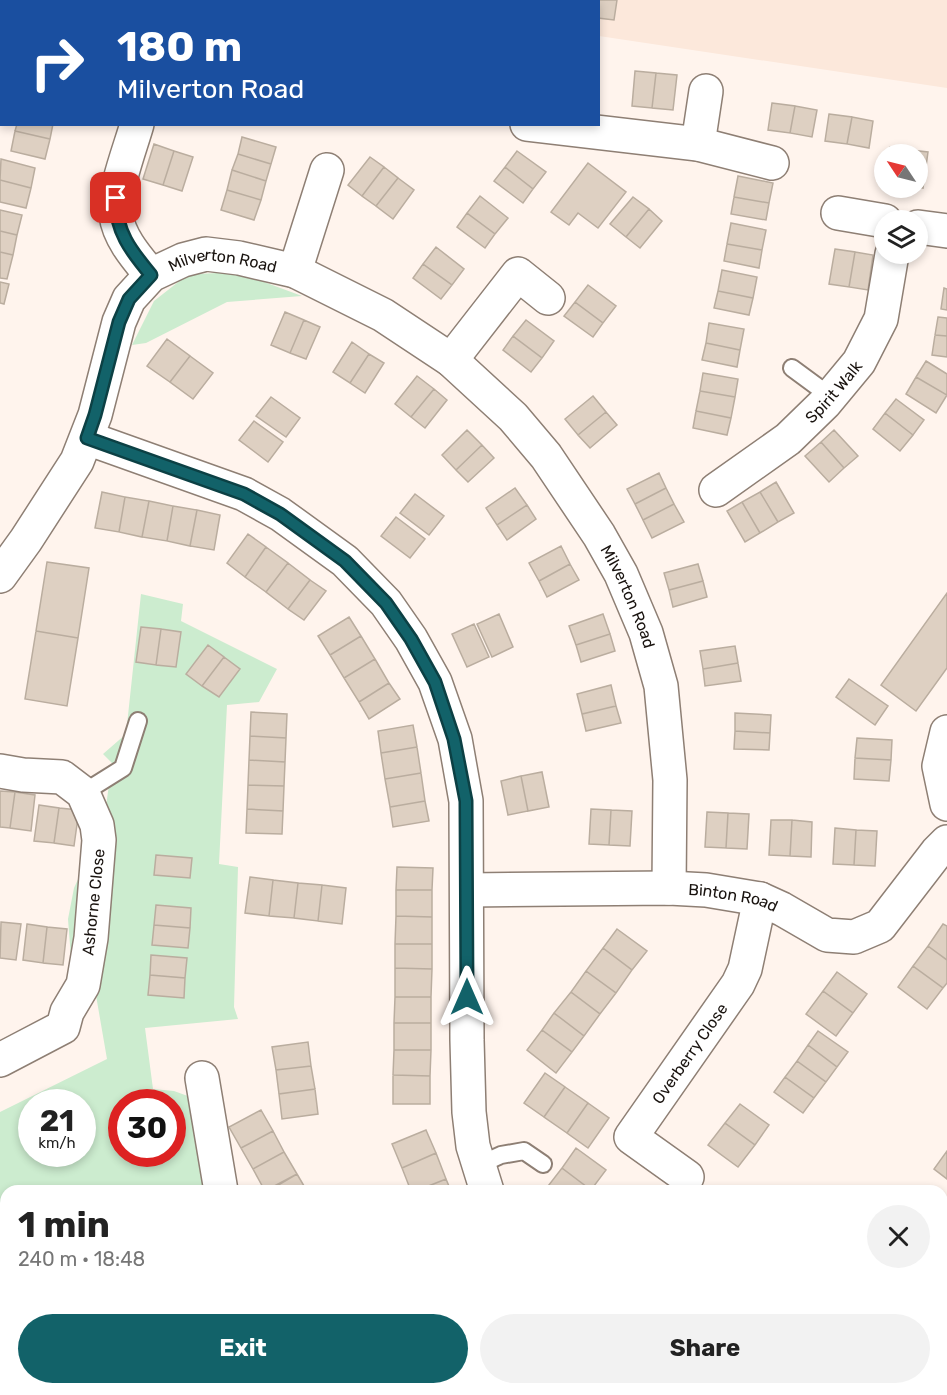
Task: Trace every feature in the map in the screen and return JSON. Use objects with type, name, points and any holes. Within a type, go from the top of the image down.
[{"type":"street","points":[[698,144],[706,91]]},
{"type":"street","name":"Milverton Road","points":[[136,126],[116,198],[116,215],[126,241],[151,275]]},
{"type":"street","points":[[544,126],[698,144],[772,163]]},
{"type":"street","name":"Milverton Road","points":[[295,271],[327,170]]},
{"type":"street","points":[[838,213],[874,219]]},
{"type":"street","points":[[928,228],[947,231]]},
{"type":"street","name":"Milverton Road","points":[[0,576],[70,471],[87,438],[122,314],[129,299],[151,275],[183,260],[206,254],[239,258],[295,271],[383,315],[451,360],[513,417],[546,456],[599,535],[616,564],[646,633],[661,686],[670,780],[669,888]]},
{"type":"street","name":"Spirit Walk","points":[[716,490],[788,439],[831,396],[860,362],[881,319],[890,264]]},
{"type":"street","points":[[451,360],[518,274],[548,298]]},
{"type":"street","points":[[87,438],[244,494],[280,514],[345,561],[386,603],[411,639],[435,682],[454,739],[466,801],[469,1112],[473,1146],[483,1178]]},
{"type":"street","points":[[947,732],[939,766],[947,804]]},
{"type":"street","points":[[0,771],[62,777],[83,793]]},
{"type":"street","name":"Ashorne Close","points":[[0,1060],[63,1027],[67,1012],[83,985],[92,938],[99,840],[97,825],[83,793]]},
{"type":"street","name":"Binton Road","points":[[468,890],[669,888],[706,890],[760,900],[782,909],[826,935],[854,938],[880,926],[947,842]]},
{"type":"street","name":"Overberry Close","points":[[687,1177],[631,1137],[738,984],[745,969],[760,900]]},
{"type":"street","points":[[202,1078],[220,1185]]},
{"type":"lane","points":[[792,368],[831,396]]},
{"type":"lane","points":[[83,793],[123,768],[138,721]]},
{"type":"lane","points":[[483,1178],[501,1155],[524,1151],[543,1164]]},
{"type":"shaded area","points":[[600,0],[947,0],[947,88],[600,36]]},
{"type":"green space","points":[[237,272],[302,296],[227,302],[146,343],[132,345],[154,301],[182,279],[197,274]]},
{"type":"green space","points":[[141,594],[183,604],[181,621],[277,669],[259,702],[227,705],[219,864],[238,867],[234,1007],[238,1019],[145,1028],[153,1089],[108,1089],[108,1167],[186,1167],[186,1095],[196,1099],[211,1185],[0,1185],[0,1112],[18,1103],[18,1167],[96,1167],[96,1089],[46,1089],[107,1059],[93,978],[72,971],[68,919],[74,888],[91,851],[102,835],[112,763],[103,754],[126,734]]},
{"type":"building","points":[[600,0],[617,0],[614,20],[600,18]]},
{"type":"building","points":[[635,71],[656,73],[652,108],[632,106]]},
{"type":"building","points":[[656,73],[677,75],[673,110],[652,108]]},
{"type":"building","points":[[772,103],[795,106],[790,133],[768,130]]},
{"type":"building","points":[[795,106],[817,110],[812,137],[790,133]]},
{"type":"building","points":[[829,114],[852,117],[847,144],[825,141]]},
{"type":"building","points":[[852,117],[873,121],[869,148],[847,144]]},
{"type":"building","points":[[16,126],[53,126],[50,139],[15,131]]},
{"type":"building","points":[[15,131],[50,139],[45,159],[11,151]]},
{"type":"building","points":[[242,137],[276,147],[271,164],[238,154]]},
{"type":"building","points":[[154,144],[174,151],[163,185],[143,179]]},
{"type":"building","points":[[174,151],[193,157],[182,191],[163,185]]},
{"type":"building","points":[[517,151],[546,172],[533,189],[505,167]]},
{"type":"building","points":[[238,154],[271,164],[266,181],[232,170]]},
{"type":"building","points":[[370,157],[384,167],[362,196],[348,185]]},
{"type":"building","points":[[1,159],[35,168],[31,188],[0,180]]},
{"type":"building","points":[[588,163],[626,192],[598,228],[578,213],[569,225],[551,212]]},
{"type":"building","points":[[384,167],[398,178],[376,206],[362,196]]},
{"type":"building","points":[[505,167],[533,189],[523,203],[494,181]]},
{"type":"building","points":[[232,170],[266,181],[261,200],[227,190]]},
{"type":"building","points":[[738,176],[773,183],[769,203],[734,197]]},
{"type":"building","points":[[398,178],[414,190],[393,219],[376,206]]},
{"type":"building","points":[[0,180],[31,188],[26,208],[0,202]]},
{"type":"building","points":[[227,190],[261,200],[254,220],[221,210]]},
{"type":"building","points":[[480,196],[508,218],[495,234],[467,213]]},
{"type":"building","points":[[633,197],[649,209],[626,237],[610,224]]},
{"type":"building","points":[[734,197],[769,203],[766,220],[731,214]]},
{"type":"building","points":[[649,209],[662,221],[640,248],[626,237]]},
{"type":"building","points":[[0,210],[22,215],[17,235],[0,231]]},
{"type":"building","points":[[467,213],[495,234],[485,248],[457,227]]},
{"type":"building","points":[[731,223],[766,230],[762,250],[727,244]]},
{"type":"building","points":[[0,231],[17,235],[13,255],[0,252]]},
{"type":"building","points":[[727,244],[762,250],[759,268],[724,261]]},
{"type":"building","points":[[436,247],[464,269],[452,285],[423,264]]},
{"type":"building","points":[[835,249],[855,252],[849,287],[829,284]]},
{"type":"building","points":[[0,252],[13,255],[7,279],[0,278]]},
{"type":"building","points":[[855,252],[873,255],[868,290],[849,287]]},
{"type":"building","points":[[423,264],[452,285],[441,299],[413,278]]},
{"type":"building","points":[[722,270],[757,277],[753,298],[718,291]]},
{"type":"building","points":[[0,282],[9,284],[4,304],[0,303]]},
{"type":"building","points":[[588,285],[616,306],[603,323],[575,302]]},
{"type":"building","points":[[944,288],[947,289],[947,310],[941,309]]},
{"type":"building","points":[[718,291],[753,298],[749,315],[714,308]]},
{"type":"building","points":[[575,302],[603,323],[593,337],[564,316]]},
{"type":"building","points":[[285,312],[304,320],[290,353],[271,345]]},
{"type":"building","points":[[938,317],[947,318],[947,336],[935,335]]},
{"type":"building","points":[[304,320],[320,327],[306,359],[290,353]]},
{"type":"building","points":[[526,320],[554,341],[542,358],[513,336]]},
{"type":"building","points":[[709,323],[744,329],[740,350],[706,343]]},
{"type":"building","points":[[935,335],[947,336],[947,357],[932,355]]},
{"type":"building","points":[[513,336],[542,358],[531,372],[503,350]]},
{"type":"building","points":[[167,339],[190,356],[170,382],[147,366]]},
{"type":"building","points":[[352,342],[369,354],[350,383],[333,372]]},
{"type":"building","points":[[706,343],[740,350],[737,367],[702,360]]},
{"type":"building","points":[[369,354],[384,363],[365,393],[350,383]]},
{"type":"building","points":[[190,356],[213,373],[193,399],[170,382]]},
{"type":"building","points":[[926,361],[947,374],[947,395],[916,377]]},
{"type":"building","points":[[703,373],[738,379],[735,397],[700,391]]},
{"type":"building","points":[[417,376],[434,389],[411,417],[395,404]]},
{"type":"building","points":[[916,377],[947,395],[936,413],[906,394]]},
{"type":"building","points":[[434,389],[447,400],[425,428],[411,417]]},
{"type":"building","points":[[700,391],[735,397],[731,418],[696,411]]},
{"type":"building","points":[[593,396],[606,412],[578,435],[565,419]]},
{"type":"building","points":[[271,397],[300,418],[286,437],[256,416]]},
{"type":"building","points":[[896,399],[924,420],[913,435],[885,413]]},
{"type":"building","points":[[696,411],[731,418],[727,435],[693,428]]},
{"type":"building","points":[[606,412],[617,425],[590,448],[578,435]]},
{"type":"building","points":[[885,413],[913,435],[900,451],[873,429]]},
{"type":"building","points":[[254,421],[283,442],[268,462],[239,440]]},
{"type":"building","points":[[467,430],[482,445],[456,470],[442,455]]},
{"type":"building","points":[[834,430],[858,456],[844,468],[821,442]]},
{"type":"building","points":[[821,442],[844,468],[829,482],[805,456]]},
{"type":"building","points":[[482,445],[494,458],[468,482],[456,470]]},
{"type":"building","points":[[659,473],[666,488],[635,504],[627,489]]},
{"type":"building","points":[[776,482],[794,513],[778,522],[760,492]]},
{"type":"building","points":[[515,488],[527,505],[497,525],[486,508]]},
{"type":"building","points":[[666,488],[674,504],[643,520],[635,504]]},
{"type":"building","points":[[102,492],[125,497],[119,532],[95,528]]},
{"type":"building","points":[[760,492],[778,522],[760,533],[742,502]]},
{"type":"building","points":[[415,494],[444,516],[429,535],[400,513]]},
{"type":"building","points":[[125,497],[149,501],[142,537],[119,532]]},
{"type":"building","points":[[149,501],[173,506],[167,541],[142,537]]},
{"type":"building","points":[[742,502],[760,533],[745,542],[727,511]]},
{"type":"building","points":[[674,504],[684,522],[652,538],[643,520]]},
{"type":"building","points":[[527,505],[536,519],[507,540],[497,525]]},
{"type":"building","points":[[173,506],[197,510],[190,546],[167,541]]},
{"type":"building","points":[[197,510],[220,515],[214,550],[190,546]]},
{"type":"building","points":[[396,517],[425,539],[410,558],[381,536]]},
{"type":"building","points":[[248,534],[266,547],[245,577],[227,563]]},
{"type":"building","points":[[561,546],[570,564],[539,581],[529,563]]},
{"type":"building","points":[[266,547],[288,563],[266,592],[245,577]]},
{"type":"building","points":[[47,562],[89,568],[78,638],[36,631]]},
{"type":"building","points":[[288,563],[310,580],[288,609],[266,592]]},
{"type":"building","points":[[570,564],[579,580],[547,597],[539,581]]},
{"type":"building","points":[[698,564],[703,581],[669,590],[664,573]]},
{"type":"building","points":[[310,580],[326,591],[304,620],[288,609]]},
{"type":"building","points":[[703,581],[707,597],[673,607],[669,590]]},
{"type":"building","points":[[947,593],[947,668],[916,711],[881,685]]},
{"type":"building","points":[[499,614],[513,647],[492,657],[477,624]]},
{"type":"building","points":[[603,614],[610,634],[576,645],[569,626]]},
{"type":"building","points":[[349,617],[361,636],[330,655],[318,636]]},
{"type":"building","points":[[474,624],[489,657],[467,667],[452,634]]},
{"type":"building","points":[[141,627],[161,629],[156,665],[136,662]]},
{"type":"building","points":[[161,629],[181,632],[176,667],[156,665]]},
{"type":"building","points":[[36,631],[78,638],[67,706],[25,699]]},
{"type":"building","points":[[610,634],[615,651],[581,662],[576,645]]},
{"type":"building","points":[[361,636],[375,659],[344,678],[330,655]]},
{"type":"building","points":[[208,645],[224,657],[202,686],[186,674]]},
{"type":"building","points":[[735,646],[738,663],[703,669],[700,651]]},
{"type":"building","points":[[224,657],[240,669],[219,697],[202,686]]},
{"type":"building","points":[[375,659],[389,683],[359,702],[344,678]]},
{"type":"building","points":[[738,663],[741,681],[705,686],[703,669]]},
{"type":"building","points":[[849,679],[888,706],[875,725],[836,697]]},
{"type":"building","points":[[389,683],[400,699],[369,719],[359,702]]},
{"type":"building","points":[[611,685],[616,706],[582,714],[577,694]]},
{"type":"building","points":[[616,706],[621,723],[586,731],[582,714]]},
{"type":"building","points":[[251,712],[287,714],[286,738],[250,736]]},
{"type":"building","points":[[735,713],[771,715],[770,733],[735,731]]},
{"type":"building","points":[[413,725],[417,747],[381,753],[378,731]]},
{"type":"building","points":[[735,731],[770,733],[769,750],[734,749]]},
{"type":"building","points":[[250,736],[286,738],[285,762],[249,760]]},
{"type":"building","points":[[857,738],[892,740],[891,760],[855,758]]},
{"type":"building","points":[[417,747],[421,773],[385,779],[381,753]]},
{"type":"building","points":[[855,758],[891,760],[889,781],[854,779]]},
{"type":"building","points":[[249,760],[285,762],[284,786],[248,785]]},
{"type":"building","points":[[542,772],[549,807],[528,811],[521,776]]},
{"type":"building","points":[[421,773],[425,801],[390,807],[385,779]]},
{"type":"building","points":[[521,776],[528,811],[508,815],[501,781]]},
{"type":"building","points":[[248,785],[284,786],[283,811],[247,809]]},
{"type":"building","points":[[0,791],[15,792],[10,828],[0,827]]},
{"type":"building","points":[[15,792],[35,795],[31,831],[10,828]]},
{"type":"building","points":[[425,801],[429,821],[393,827],[390,807]]},
{"type":"building","points":[[39,805],[59,808],[54,843],[34,841]]},
{"type":"building","points":[[59,808],[79,810],[74,846],[54,843]]},
{"type":"building","points":[[247,809],[283,811],[282,834],[246,833]]},
{"type":"building","points":[[591,809],[611,810],[609,845],[589,844]]},
{"type":"building","points":[[611,810],[632,811],[630,846],[609,845]]},
{"type":"building","points":[[707,812],[728,813],[726,848],[705,847]]},
{"type":"building","points":[[728,813],[749,814],[747,849],[726,848]]},
{"type":"building","points":[[771,820],[792,820],[790,856],[769,855]]},
{"type":"building","points":[[792,820],[812,822],[811,857],[790,856]]},
{"type":"building","points":[[835,828],[856,830],[854,865],[833,864]]},
{"type":"building","points":[[856,830],[877,831],[875,866],[854,865]]},
{"type":"building","points":[[156,855],[192,858],[190,878],[154,875]]},
{"type":"building","points":[[397,867],[433,868],[432,890],[396,890]]},
{"type":"building","points":[[250,877],[273,880],[269,916],[245,913]]},
{"type":"building","points":[[273,880],[298,883],[294,918],[269,916]]},
{"type":"building","points":[[298,883],[322,885],[318,921],[294,918]]},
{"type":"building","points":[[322,885],[346,888],[342,924],[318,921]]},
{"type":"building","points":[[396,890],[432,890],[432,917],[396,916]]},
{"type":"building","points":[[156,905],[191,908],[190,928],[154,925]]},
{"type":"building","points":[[396,916],[432,917],[432,944],[395,944]]},
{"type":"building","points":[[1,922],[21,924],[16,960],[0,958]]},
{"type":"building","points":[[27,924],[47,927],[43,963],[23,960]]},
{"type":"building","points":[[943,924],[947,926],[947,960],[928,946]]},
{"type":"building","points":[[154,925],[190,928],[188,948],[152,945]]},
{"type":"building","points":[[47,927],[67,929],[63,965],[43,963]]},
{"type":"building","points":[[617,929],[647,951],[632,970],[603,948]]},
{"type":"building","points":[[395,944],[432,944],[432,969],[395,968]]},
{"type":"building","points":[[928,946],[947,960],[947,983],[943,988],[913,966]]},
{"type":"building","points":[[603,948],[632,970],[616,993],[586,971]]},
{"type":"building","points":[[151,955],[187,958],[185,978],[150,975]]},
{"type":"building","points":[[913,966],[943,988],[927,1009],[898,987]]},
{"type":"building","points":[[395,968],[432,969],[431,997],[395,997]]},
{"type":"building","points":[[586,971],[616,993],[600,1014],[571,992]]},
{"type":"building","points":[[837,972],[867,994],[853,1013],[823,991]]},
{"type":"building","points":[[150,975],[185,978],[184,998],[148,995]]},
{"type":"building","points":[[823,991],[853,1013],[836,1036],[806,1014]]},
{"type":"building","points":[[571,992],[600,1014],[584,1036],[554,1013]]},
{"type":"building","points":[[395,997],[431,997],[431,1023],[394,1023]]},
{"type":"building","points":[[554,1013],[584,1036],[572,1052],[542,1030]]},
{"type":"building","points":[[394,1023],[431,1023],[431,1050],[394,1050]]},
{"type":"building","points":[[542,1030],[572,1052],[556,1073],[527,1050]]},
{"type":"building","points":[[818,1031],[848,1052],[837,1067],[808,1045]]},
{"type":"building","points":[[308,1042],[311,1066],[276,1070],[272,1047]]},
{"type":"building","points":[[808,1045],[837,1067],[826,1082],[797,1061]]},
{"type":"building","points":[[394,1050],[431,1050],[430,1076],[393,1075]]},
{"type":"building","points":[[797,1061],[826,1082],[814,1098],[785,1077]]},
{"type":"building","points":[[311,1066],[315,1089],[279,1094],[276,1070]]},
{"type":"building","points":[[545,1073],[565,1087],[544,1117],[524,1103]]},
{"type":"building","points":[[393,1075],[430,1076],[430,1104],[393,1104]]},
{"type":"building","points":[[785,1077],[814,1098],[803,1113],[774,1092]]},
{"type":"building","points":[[565,1087],[588,1103],[567,1133],[544,1117]]},
{"type":"building","points":[[315,1089],[318,1114],[282,1119],[279,1094]]},
{"type":"building","points":[[588,1103],[609,1118],[588,1148],[567,1133]]},
{"type":"building","points":[[740,1104],[769,1125],[755,1145],[725,1123]]},
{"type":"building","points":[[261,1110],[273,1131],[241,1148],[229,1127]]},
{"type":"building","points":[[725,1123],[755,1145],[738,1167],[708,1145]]},
{"type":"building","points":[[426,1130],[436,1153],[402,1168],[392,1144]]},
{"type":"building","points":[[273,1131],[284,1152],[253,1169],[241,1148]]},
{"type":"building","points":[[576,1148],[606,1170],[595,1185],[584,1185],[562,1168]]},
{"type":"building","points":[[947,1151],[947,1179],[934,1169]]},
{"type":"building","points":[[284,1152],[297,1174],[276,1185],[262,1185],[253,1169]]},
{"type":"building","points":[[436,1153],[446,1179],[431,1185],[409,1185],[402,1168]]},
{"type":"building","points":[[562,1168],[584,1185],[549,1185]]},
{"type":"building","points":[[297,1174],[303,1185],[278,1185]]},
{"type":"building","points":[[446,1179],[448,1185],[431,1185]]},
{"type":"route","points":[[116,198],[116,215],[122,234],[151,275],[129,299],[119,322],[87,438],[160,462],[244,494],[280,514],[345,561],[386,603],[411,639],[435,682],[454,739],[466,801],[467,997]]}]
